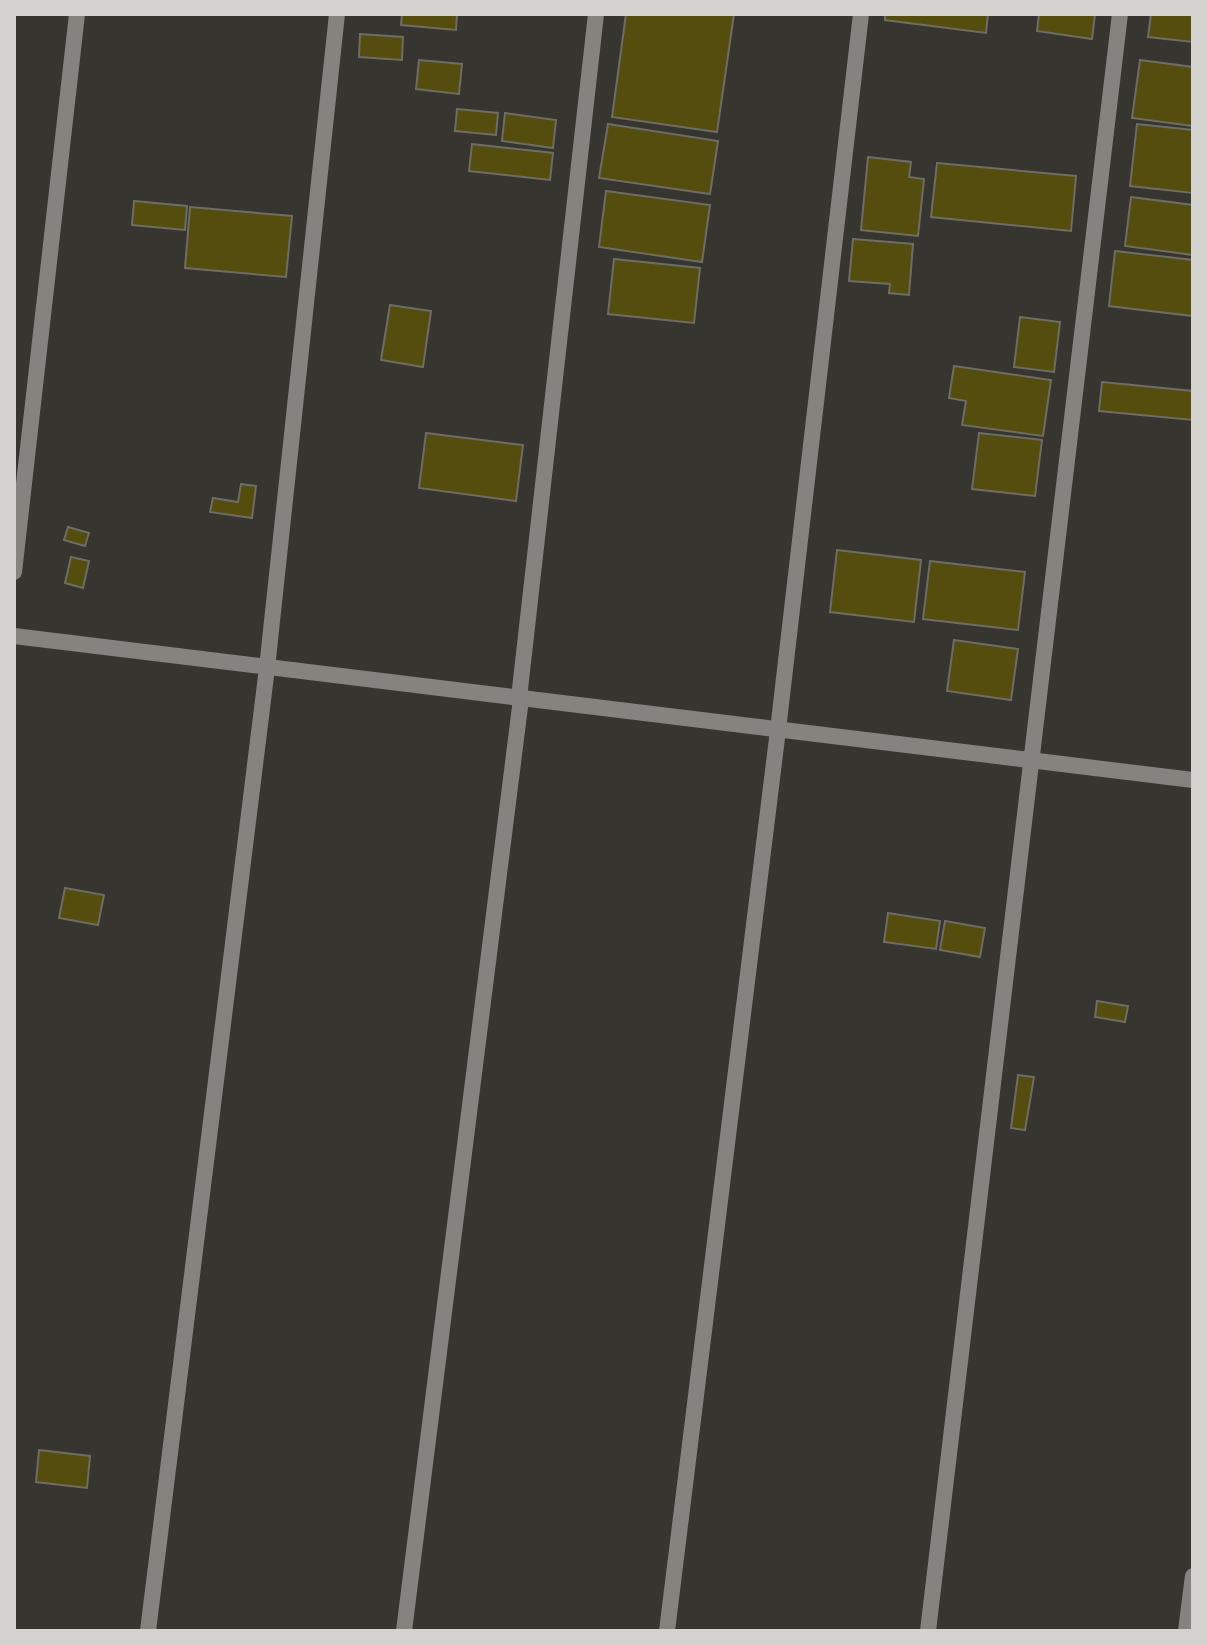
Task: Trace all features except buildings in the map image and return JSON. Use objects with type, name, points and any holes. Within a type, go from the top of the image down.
[{"type":"street","points":[[14,572],[77,14]]},
{"type":"street","points":[[148,1631],[267,668],[337,14]]},
{"type":"street","points":[[404,1631],[521,699],[596,14]]},
{"type":"street","points":[[667,1631],[778,730],[861,14]]},
{"type":"street","points":[[928,1631],[1120,14]]},
{"type":"street","points":[[14,636],[1193,780]]},
{"type":"street","points":[[1186,1631],[1193,1576]]}]
